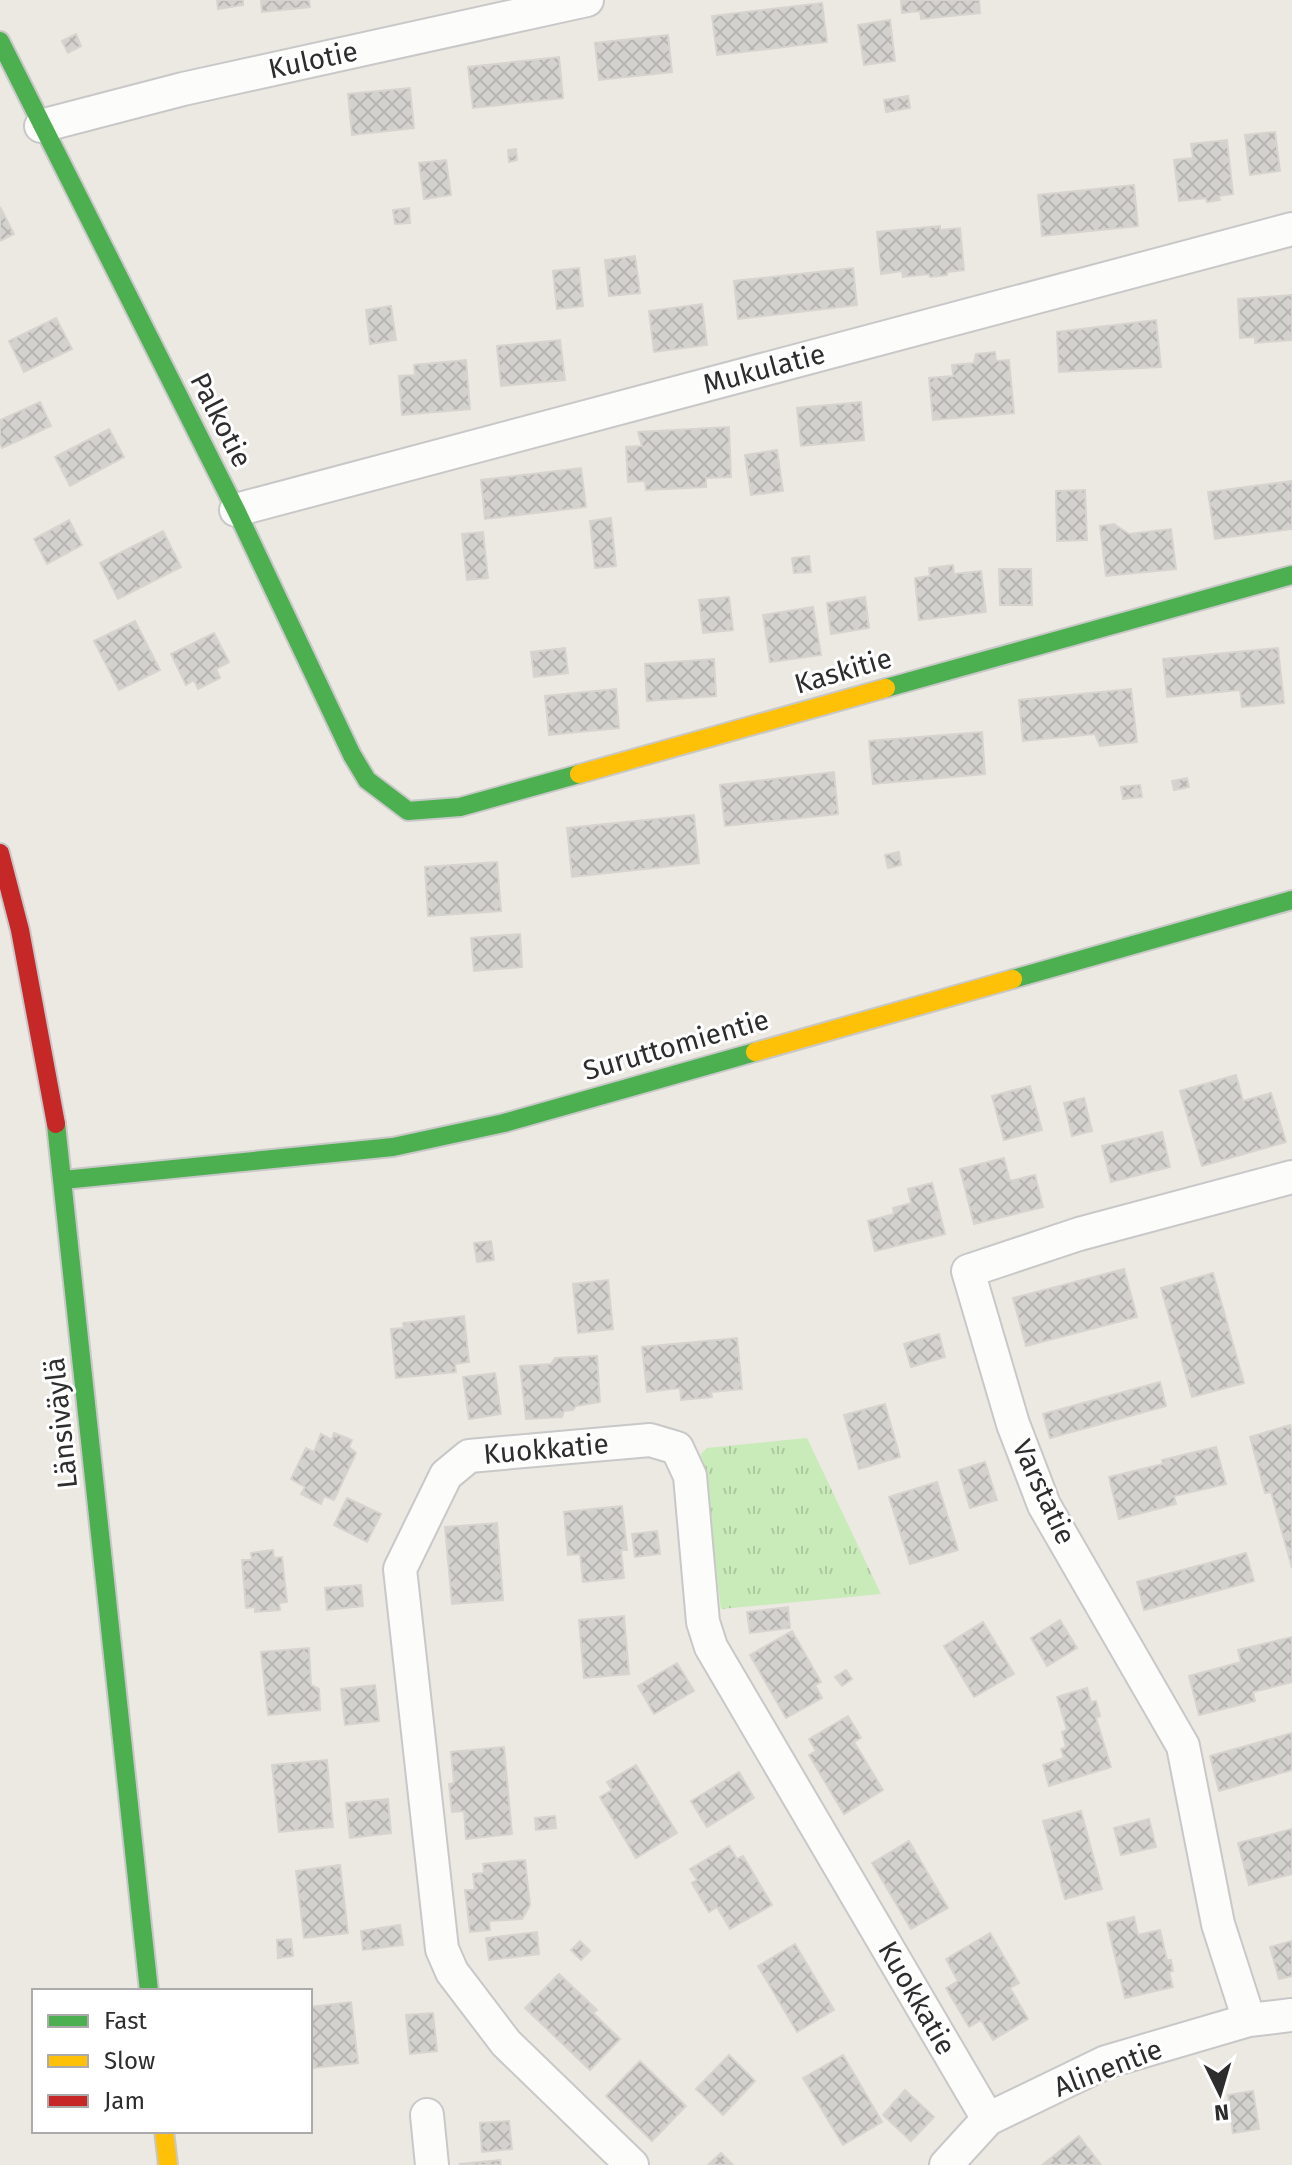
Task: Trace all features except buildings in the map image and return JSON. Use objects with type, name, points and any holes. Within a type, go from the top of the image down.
[{"type":"street","name":"Kulotie","points":[[41,126],[183,89],[587,0]]},
{"type":"street","name":"Palkotie","points":[[0,41],[236,510],[360,768],[367,780],[408,811]]},
{"type":"street","name":"Mukulatie","points":[[236,510],[1292,229]]},
{"type":"street","name":"Kaskitie","points":[[408,811],[460,807],[1292,575]]},
{"type":"street","name":"Länsiväylä","points":[[0,853],[26,961],[55,1116],[149,1989]]},
{"type":"street","name":"Suruttomientie","points":[[63,1180],[393,1147],[504,1123],[1292,900]]},
{"type":"street","name":"Varstatie","points":[[1249,2020],[1218,1924],[1183,1746],[1044,1505],[1013,1424],[968,1271],[1079,1234],[1292,1177]]},
{"type":"street","name":"Kuokkatie","points":[[632,2165],[506,2043],[452,1972],[442,1949],[400,1569],[446,1475],[469,1456],[650,1440],[677,1448],[690,1476],[703,1622],[711,1647],[988,2119]]},
{"type":"street","name":"Alinentie","points":[[946,2165],[988,2119],[1106,2062],[1249,2020],[1292,2015]]},
{"type":"street","points":[[427,2115],[432,2165]]},
{"type":"street","points":[[164,2133],[168,2165]]},
{"type":"green space","points":[[807,1438],[881,1594],[721,1609],[701,1454],[707,1448]]},
{"type":"traffic: fast","points":[[0,41],[236,510],[352,755],[367,780],[408,811],[460,807],[579,774]]},
{"type":"traffic: fast","points":[[886,688],[1292,575]]},
{"type":"traffic: fast","points":[[1013,979],[1292,900]]},
{"type":"traffic: fast","points":[[63,1180],[393,1147],[504,1123],[755,1052]]},
{"type":"traffic: fast","points":[[56,1124],[149,1989]]},
{"type":"traffic: slow","points":[[579,774],[886,688]]},
{"type":"traffic: slow","points":[[755,1052],[1013,979]]},
{"type":"traffic: slow","points":[[164,2133],[168,2165]]},
{"type":"traffic: jam","points":[[0,853],[20,930],[56,1124]]}]
